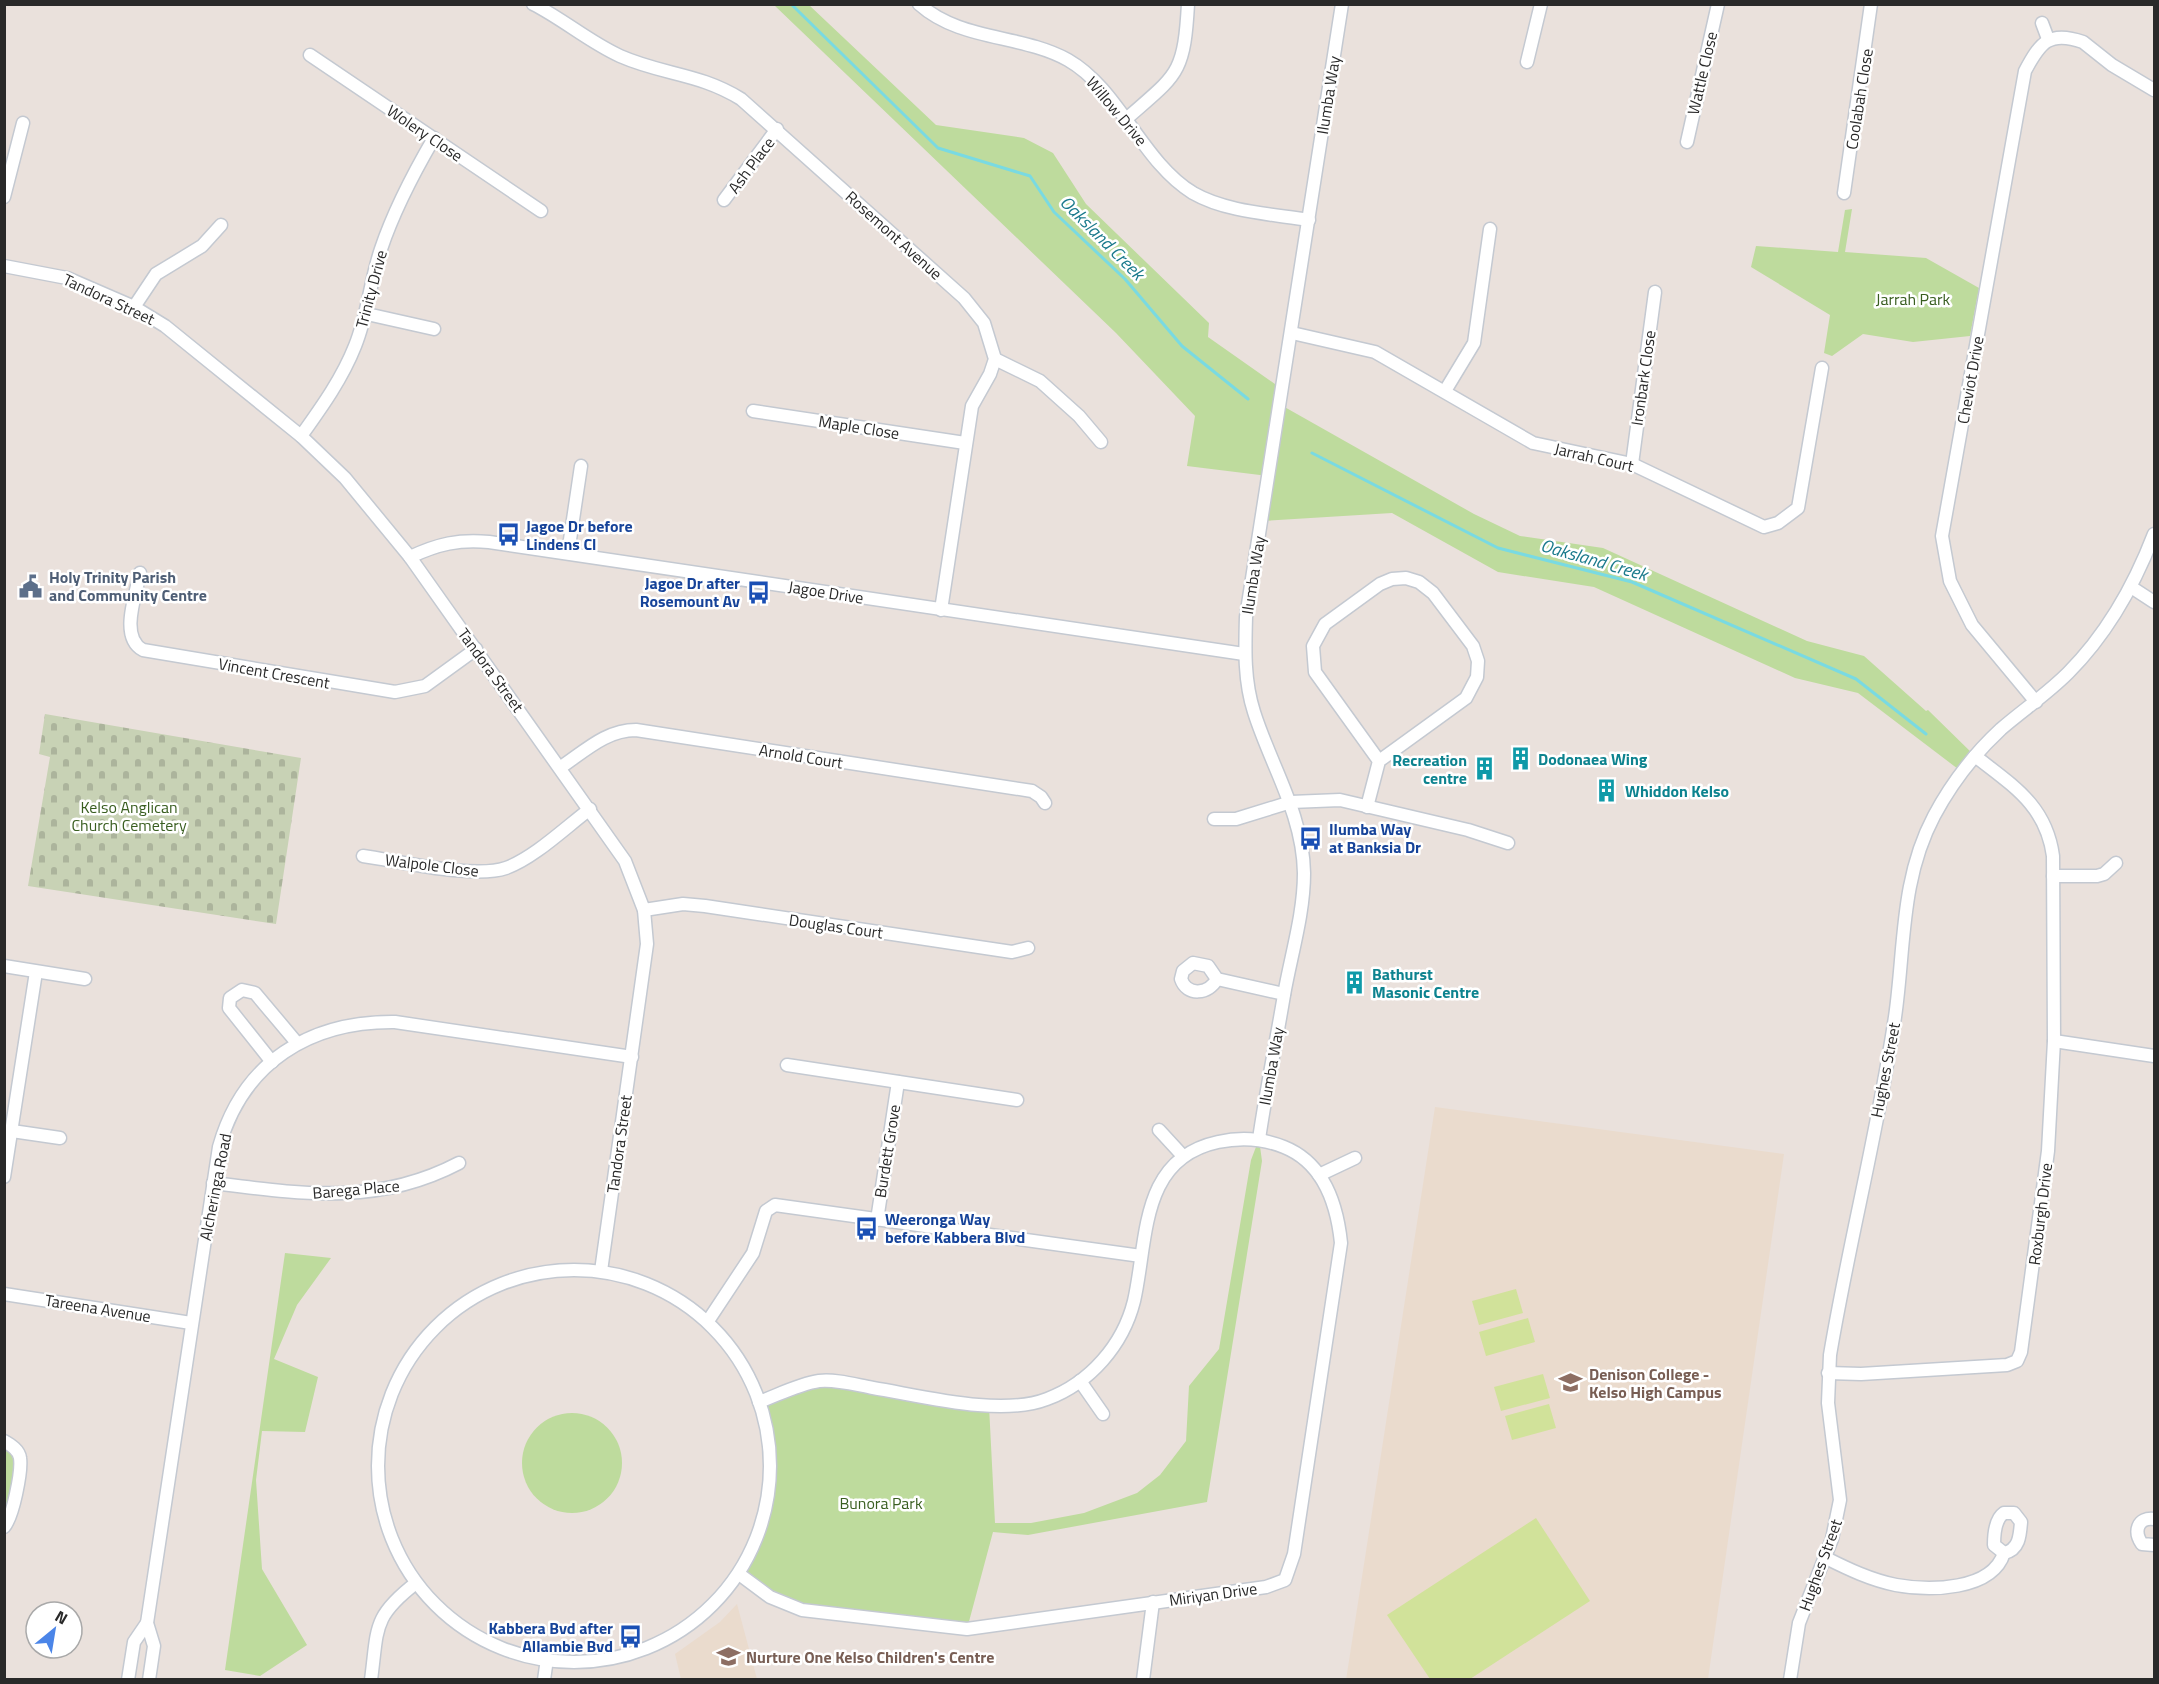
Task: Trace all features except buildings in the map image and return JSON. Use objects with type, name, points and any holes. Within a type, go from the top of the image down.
[{"type":"street","name":"Rosemont Avenue","points":[[533,4],[620,56],[644,66],[703,79],[741,99],[964,298],[984,323],[995,359]]},
{"type":"street","name":"Willow Drive","points":[[919,4],[942,21],[1046,51],[1071,62],[1092,80],[1173,177],[1195,194],[1214,202],[1309,220]]},
{"type":"street","points":[[1125,120],[1169,81],[1182,62],[1186,47],[1188,4]]},
{"type":"street","name":"Ilumba Way","points":[[1259,1139],[1297,929],[1304,873],[1299,831],[1291,802],[1254,711],[1244,654],[1246,617],[1342,4]]},
{"type":"street","points":[[1527,62],[1541,4]]},
{"type":"street","name":"Wattle Close","points":[[1687,142],[1718,4]]},
{"type":"street","name":"Coolabah Close","points":[[1844,193],[1871,4]]},
{"type":"street","points":[[2042,23],[2048,39],[2057,37],[2083,42],[2120,71],[2154,90]]},
{"type":"street","name":"Cheviot Drive","points":[[2036,702],[1972,626],[1950,581],[1942,536],[2025,71],[2036,50],[2048,39]]},
{"type":"street","name":"Wolery Close","points":[[310,55],[541,210]]},
{"type":"street","points":[[4,197],[23,123]]},
{"type":"street","name":"Ash Place","points":[[724,200],[777,129]]},
{"type":"street","name":"Trinity Drive","points":[[301,436],[325,403],[354,349],[367,314],[380,251],[412,176],[434,138]]},
{"type":"street","points":[[134,307],[156,274],[202,246],[221,225]]},
{"type":"street","points":[[1445,391],[1474,343],[1490,229]]},
{"type":"street","name":"Tandora Street","points":[[4,266],[67,278],[134,307],[178,335],[301,436],[369,504],[410,557],[626,861],[644,910],[647,944],[601,1271]]},
{"type":"street","name":"Ironbark Close","points":[[1632,464],[1655,292]]},
{"type":"street","points":[[367,314],[434,329]]},
{"type":"street","name":"Jarrah Court","points":[[1292,333],[1375,352],[1533,443],[1632,464],[1764,526],[1778,523],[1798,508],[1822,369]]},
{"type":"street","points":[[941,610],[972,406],[990,374],[995,359],[1041,381],[1079,416],[1101,442]]},
{"type":"street","name":"Maple Close","points":[[753,411],[965,443]]},
{"type":"street","points":[[568,553],[580,466]]},
{"type":"street","name":"Hughes Street","points":[[1790,1680],[1799,1623],[1826,1558],[1838,1520],[1840,1500],[1828,1403],[1828,1373],[1833,1335],[1895,1016],[1908,889],[1933,818],[1946,795],[1975,756],[2003,728],[2070,671],[2098,640],[2131,587],[2154,534]]},
{"type":"street","name":"Jagoe Drive","points":[[410,557],[436,545],[459,540],[568,553],[1244,654]]},
{"type":"street","name":"Vincent Crescent","points":[[140,573],[130,632],[134,644],[143,650],[395,692],[425,686],[477,649]]},
{"type":"street","points":[[1367,807],[1379,761],[1466,698],[1477,677],[1478,661],[1473,646],[1434,593],[1419,582],[1406,578],[1392,579],[1380,584],[1352,604],[1325,624],[1312,646],[1314,672],[1379,761]]},
{"type":"street","points":[[2131,587],[2154,602]]},
{"type":"street","name":"Arnold Court","points":[[561,767],[607,736],[622,730],[636,730],[1032,791],[1045,803]]},
{"type":"street","name":"Roxburgh Drive","points":[[1828,1373],[2007,1365],[2017,1361],[2021,1352],[2044,1194],[2054,1041],[2051,838],[2037,809],[2020,792],[1975,756]]},
{"type":"street","points":[[1214,819],[1236,819],[1291,802],[1340,800],[1468,830],[1508,843]]},
{"type":"street","name":"Walpole Close","points":[[363,856],[477,871],[497,870],[520,861],[590,809]]},
{"type":"street","points":[[2053,876],[2097,876],[2104,874],[2116,863]]},
{"type":"street","name":"Douglas Court","points":[[644,910],[665,906],[694,905],[1012,952],[1028,948]]},
{"type":"street","points":[[4,966],[85,979]]},
{"type":"street","points":[[4,1177],[36,972]]},
{"type":"street","points":[[1217,979],[1284,994]]},
{"type":"street","points":[[272,1062],[229,1008],[230,998],[242,990],[255,993],[297,1043]]},
{"type":"street","name":"Alcheringa Road","points":[[149,1680],[154,1646],[147,1623],[219,1147],[226,1127],[248,1088],[272,1062],[297,1043],[353,1023],[395,1022],[632,1057]]},
{"type":"street","points":[[2054,1041],[2154,1056]]},
{"type":"street","name":"Burdett Grove","points":[[787,1065],[1017,1100]]},
{"type":"street","name":"Burdett Grove","points":[[877,1220],[898,1082]]},
{"type":"street","points":[[759,1402],[819,1381],[1006,1406],[1047,1399],[1080,1381],[1101,1363],[1120,1338],[1134,1300],[1147,1217],[1155,1195],[1182,1155],[1159,1130]]},
{"type":"street","points":[[12,1131],[60,1138]]},
{"type":"street","name":"Miriyan Drive","points":[[739,1574],[770,1597],[802,1610],[966,1629],[1266,1587],[1288,1577],[1341,1243],[1332,1198],[1319,1175],[1287,1148],[1259,1139],[1220,1142],[1182,1155]]},
{"type":"street","points":[[1319,1175],[1355,1158]]},
{"type":"street","name":"Barega Place","points":[[213,1183],[287,1193],[337,1194],[388,1190],[409,1185],[459,1163]]},
{"type":"street","points":[[708,1321],[748,1261],[763,1216],[769,1208],[782,1204],[877,1220],[1141,1256]]},
{"type":"street","points":[[560,1270],[601,1271],[649,1285],[675,1298],[708,1321],[738,1356],[759,1402],[769,1437],[768,1494],[764,1520],[739,1574],[704,1614],[656,1644],[605,1659],[547,1659],[509,1650],[463,1628],[430,1600],[416,1583],[393,1541],[379,1494],[381,1438],[387,1409],[406,1366],[440,1323],[484,1291],[527,1275],[560,1270]]},
{"type":"street","name":"Tareena Avenue","points":[[4,1294],[191,1323]]},
{"type":"street","points":[[1080,1381],[1103,1414]]},
{"type":"street","points":[[4,1441],[16,1450],[20,1459],[12,1513],[4,1527]]},
{"type":"street","points":[[2154,1519],[2145,1518],[2139,1523],[2137,1538],[2142,1544],[2154,1545]]},
{"type":"street","points":[[1826,1558],[1874,1578],[1919,1588],[1953,1585],[1983,1577],[2000,1565],[2004,1553]]},
{"type":"street","points":[[370,1680],[378,1629],[384,1612],[416,1583]]},
{"type":"street","points":[[1143,1680],[1153,1602]]},
{"type":"street","name":"Alcheringa Road","points":[[128,1680],[134,1642],[147,1623]]},
{"type":"street","points":[[544,1680],[547,1659]]},
{"type":"shaded area","name":"Denison College - Kelso High Campus","points":[[1435,1107],[1784,1154],[1708,1679],[1346,1680]]},
{"type":"shaded area","points":[[737,1604],[757,1679],[681,1679],[675,1654],[720,1622]]},
{"type":"green space","points":[[774,5],[809,5],[936,125],[1024,138],[1053,153],[1086,204],[1209,323],[1208,337],[1282,389],[1281,405],[1474,514],[1520,536],[1603,548],[1807,641],[1864,656],[1926,711],[1928,710],[1975,756],[1962,772],[1858,693],[1795,678],[1594,587],[1498,572],[1392,513],[1262,521],[1268,476],[1187,466],[1195,416],[1116,333]]},
{"type":"green space","name":"Jarrah Park","points":[[1852,209],[1845,252],[1926,258],[1979,288],[1970,336],[1913,342],[1863,334],[1832,356],[1824,353],[1830,315],[1751,267],[1756,246],[1838,252],[1845,210]]},
{"type":"green space","name":"Kelso Anglican Church Cemetery","points":[[45,714],[301,758],[276,924],[28,886],[50,757],[39,754]]},
{"type":"green space","name":"Bunora Park","points":[[1259,1139],[1262,1161],[1207,1502],[1028,1535],[993,1532],[967,1629],[802,1610],[739,1574],[758,1531],[768,1490],[768,1448],[759,1402],[819,1381],[989,1406],[995,1523],[1031,1523],[1084,1513],[1137,1493],[1160,1475],[1186,1441],[1189,1386],[1219,1349],[1251,1160]]},
{"type":"green space","points":[[285,1253],[331,1258],[297,1305],[274,1359],[318,1377],[305,1432],[262,1431],[256,1480],[262,1569],[307,1645],[260,1676],[225,1670]]},
{"type":"green space","points":[[1516,1289],[1523,1313],[1479,1325],[1472,1301]]},
{"type":"green space","points":[[1528,1318],[1535,1342],[1486,1356],[1479,1332]]},
{"type":"green space","points":[[1543,1374],[1550,1398],[1501,1411],[1494,1387]]},
{"type":"green space","points":[[1549,1404],[1556,1428],[1512,1440],[1505,1416]]},
{"type":"green space","points":[[572,1413],[591,1417],[607,1428],[618,1444],[622,1463],[618,1482],[607,1498],[591,1509],[572,1513],[553,1509],[537,1498],[526,1482],[522,1463],[526,1444],[537,1428],[553,1417]]},
{"type":"green space","points":[[5,1441],[19,1454],[5,1527]]},
{"type":"green space","points":[[1536,1518],[1590,1601],[1470,1679],[1430,1679],[1387,1615]]},
{"type":"waterway","name":"Oaksland Creek","points":[[791,4],[938,148],[1030,176],[1054,212],[1125,279],[1182,346],[1248,399]]},
{"type":"waterway","name":"Oaksland Creek","points":[[1312,453],[1498,548],[1632,582],[1856,679],[1926,734]]},
{"type":"place","name":"Jagoe Dr before Lindens Cl","points":[[508,535]]},
{"type":"place","name":"Holy Trinity Parish and Community Centre","points":[[31,586]]},
{"type":"place","name":"Jagoe Dr after Rosemount Av","points":[[758,592]]},
{"type":"place","name":"Dodonaea Wing","points":[[1520,759]]},
{"type":"place","name":"Recreation centre","points":[[1485,769]]},
{"type":"place","name":"Whiddon Kelso","points":[[1607,791]]},
{"type":"place","name":"Ilumba Way at Banksia Dr","points":[[1311,838]]},
{"type":"place","name":"Bathurst Masonic Centre","points":[[1354,983]]},
{"type":"place","name":"Weeronga Way before Kabbera Blvd","points":[[867,1228]]},
{"type":"place","name":"Denison College - Kelso High Campus","points":[[1571,1383]]},
{"type":"place","name":"Kabbera Bvd after Allambie Bvd","points":[[631,1637]]},
{"type":"place","name":"Nurture One Kelso Children's Centre","points":[[728,1657]]}]
